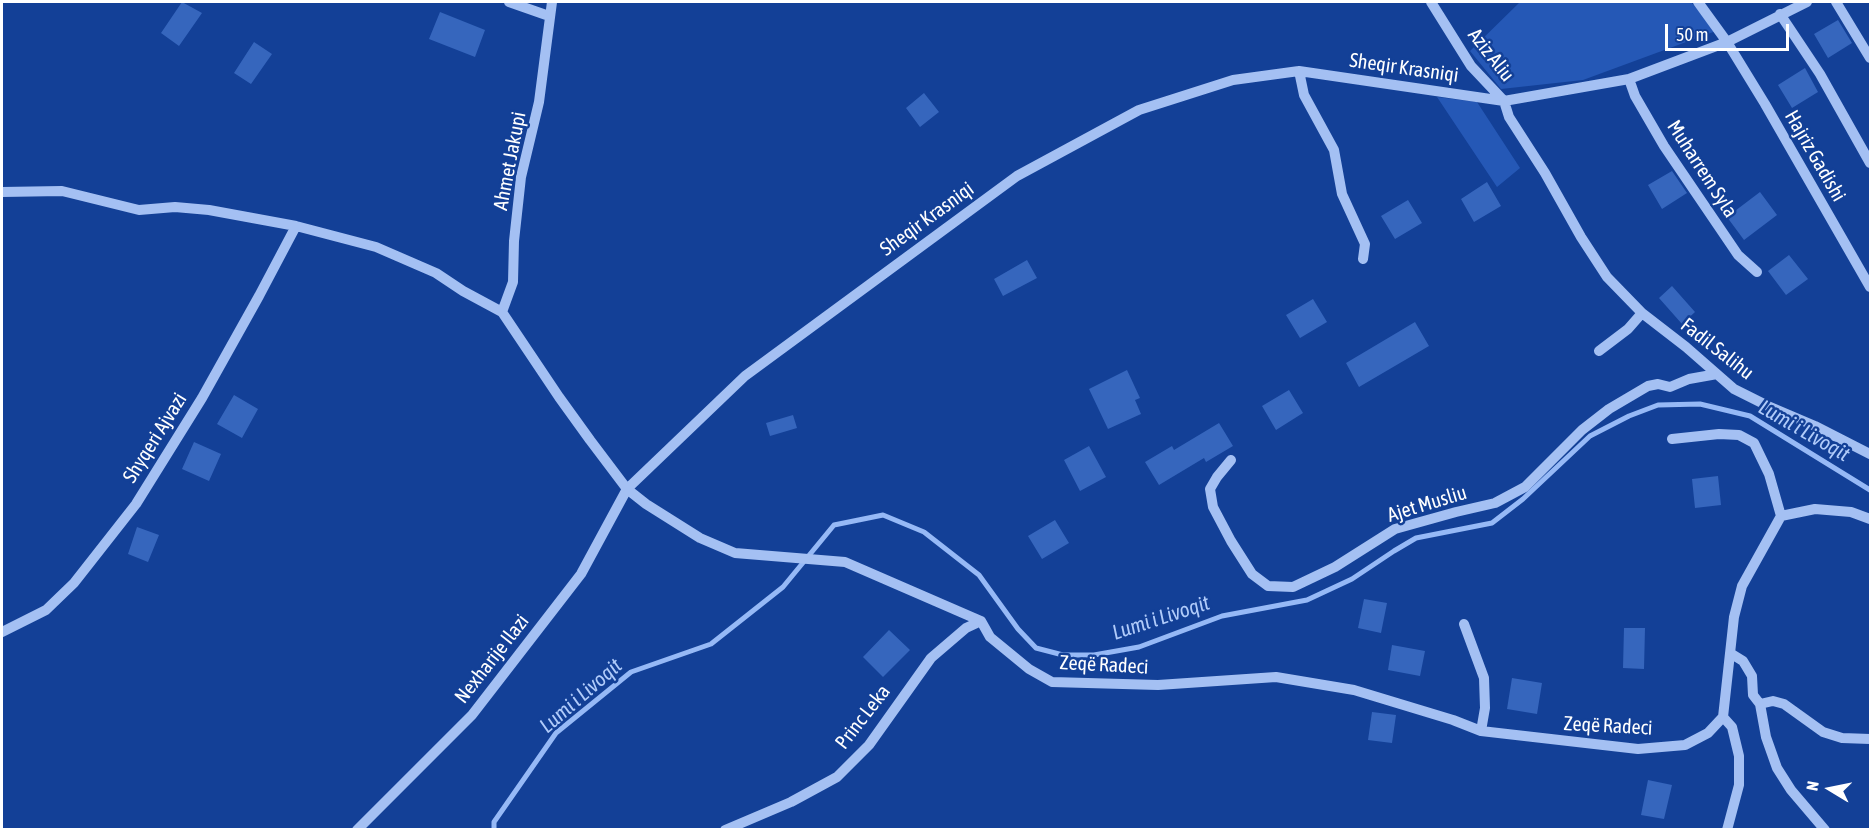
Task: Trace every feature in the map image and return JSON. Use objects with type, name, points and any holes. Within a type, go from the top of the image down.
[{"type":"street","points":[[509,2],[549,16]]},
{"type":"street","name":"Ahmet Jakupi","points":[[502,312],[513,282],[514,241],[521,177],[539,102],[552,2]]},
{"type":"street","name":"Aziz Aliu","points":[[1431,2],[1471,66],[1504,101]]},
{"type":"street","points":[[1698,2],[1727,42]]},
{"type":"street","points":[[1504,101],[1629,79],[1727,42],[1807,2]]},
{"type":"street","points":[[1836,2],[1870,58]]},
{"type":"street","points":[[1780,14],[1820,74],[1870,163]]},
{"type":"street","name":"Hajriz Gadishi","points":[[1727,42],[1870,287]]},
{"type":"street","points":[[1299,71],[1304,95],[1334,150],[1342,194],[1365,244],[1363,260]]},
{"type":"street","name":"Sheqir Krasniqi","points":[[627,489],[745,376],[1017,176],[1139,110],[1233,80],[1299,71],[1504,101]]},
{"type":"street","name":"Muharrem Syla","points":[[1629,79],[1635,96],[1664,146],[1738,255],[1757,272]]},
{"type":"street","name":"Fadil Salihu","points":[[1504,101],[1509,117],[1607,277],[1642,313],[1686,347],[1734,389],[1870,454]]},
{"type":"street","points":[[2,192],[62,191],[139,210],[175,207],[209,210],[296,226],[376,247],[436,273],[502,312],[559,397],[627,489],[700,538],[735,553],[845,562],[981,621]]},
{"type":"street","name":"Shyqeri Ajvazi","points":[[2,632],[46,610],[74,583],[136,504],[202,398],[296,226]]},
{"type":"street","points":[[1599,351],[1628,330],[1642,313]]},
{"type":"street","name":"Ajet Musliu","points":[[1231,460],[1216,477],[1210,489],[1213,507],[1252,574],[1268,586],[1293,587],[1335,567],[1395,529],[1495,503],[1525,486],[1582,430],[1609,409],[1648,386],[1658,384],[1670,387],[1717,374]]},
{"type":"street","points":[[1672,439],[1719,434],[1739,435],[1754,443],[1769,474],[1781,516],[1742,585],[1734,617],[1723,717],[1732,727],[1739,756],[1739,785],[1727,830]]},
{"type":"street","name":"Nexharije Ilazi","points":[[357,830],[472,715],[581,574],[627,489]]},
{"type":"street","points":[[1781,516],[1815,509],[1851,512],[1870,519]]},
{"type":"street","name":"Zeqë Radeci","points":[[981,621],[990,638],[1029,669],[1052,682],[1158,685],[1276,677],[1354,690],[1453,720],[1481,731],[1638,749],[1685,745],[1708,733],[1723,717]]},
{"type":"street","name":"Princ Leka","points":[[725,830],[791,802],[837,777],[869,745],[931,658],[966,628],[981,621]]},
{"type":"street","points":[[1464,624],[1484,678],[1485,708],[1481,731]]},
{"type":"street","points":[[1730,653],[1743,661],[1752,676],[1753,695],[1760,704],[1766,737],[1777,768],[1791,790],[1825,830]]},
{"type":"street","points":[[1760,704],[1773,701],[1784,704],[1823,732],[1842,738],[1870,739]]},
{"type":"shaded area","points":[[1520,2],[1691,2],[1716,31],[1583,80],[1501,89],[1470,51]]},
{"type":"shaded area","points":[[1437,97],[1477,102],[1520,168],[1497,187]]},
{"type":"building","points":[[182,2],[202,13],[179,46],[161,33]]},
{"type":"building","points":[[440,12],[485,30],[475,57],[429,39]]},
{"type":"building","points":[[1838,20],[1852,43],[1828,58],[1814,34]]},
{"type":"building","points":[[254,42],[272,54],[251,84],[234,73]]},
{"type":"building","points":[[1805,68],[1818,92],[1792,108],[1778,85]]},
{"type":"building","points":[[924,93],[939,112],[920,127],[906,108]]},
{"type":"building","points":[[1672,171],[1687,193],[1662,209],[1648,185]]},
{"type":"building","points":[[1487,182],[1501,206],[1474,222],[1461,199]]},
{"type":"building","points":[[1760,192],[1777,215],[1744,240],[1727,217]]},
{"type":"building","points":[[1408,200],[1422,223],[1395,239],[1381,216]]},
{"type":"building","points":[[1789,255],[1808,279],[1786,295],[1768,271]]},
{"type":"building","points":[[1027,260],[1037,278],[1003,296],[994,279]]},
{"type":"building","points":[[1672,286],[1695,312],[1682,324],[1659,298]]},
{"type":"building","points":[[1313,299],[1327,322],[1300,338],[1286,315]]},
{"type":"building","points":[[1415,322],[1429,346],[1359,387],[1346,363]]},
{"type":"building","points":[[1127,370],[1140,398],[1135,400],[1141,414],[1108,429],[1089,389]]},
{"type":"building","points":[[1289,390],[1303,413],[1276,430],[1262,406]]},
{"type":"building","points":[[234,395],[258,409],[242,438],[217,424]]},
{"type":"building","points":[[793,415],[797,428],[770,436],[766,423]]},
{"type":"building","points":[[1219,423],[1233,446],[1206,462],[1204,458],[1159,485],[1145,462],[1172,446],[1174,450]]},
{"type":"building","points":[[194,442],[221,454],[209,481],[182,469]]},
{"type":"building","points":[[1089,446],[1106,477],[1080,491],[1064,460]]},
{"type":"building","points":[[1718,476],[1721,505],[1695,508],[1692,479]]},
{"type":"building","points":[[1055,520],[1069,543],[1042,559],[1028,536]]},
{"type":"building","points":[[137,527],[159,535],[148,562],[128,554]]},
{"type":"building","points":[[1364,599],[1387,603],[1381,633],[1358,628]]},
{"type":"building","points":[[1624,628],[1645,628],[1644,669],[1623,668]]},
{"type":"building","points":[[889,630],[910,650],[883,677],[863,657]]},
{"type":"building","points":[[1392,645],[1425,651],[1420,676],[1388,670]]},
{"type":"building","points":[[1512,678],[1542,683],[1537,714],[1507,709]]},
{"type":"building","points":[[1372,712],[1396,715],[1392,743],[1368,740]]},
{"type":"building","points":[[1648,780],[1672,785],[1664,819],[1641,815]]},
{"type":"waterway","name":"Lumi i Livoqit","points":[[494,830],[494,822],[556,733],[631,672],[711,644],[783,587],[834,525],[883,515],[924,532],[979,575],[1018,629],[1036,648],[1063,655],[1094,655],[1139,647],[1222,616],[1307,600],[1352,579],[1416,538],[1492,523],[1523,499],[1590,436],[1629,416],[1658,405],[1700,404],[1750,416],[1870,490]]}]
